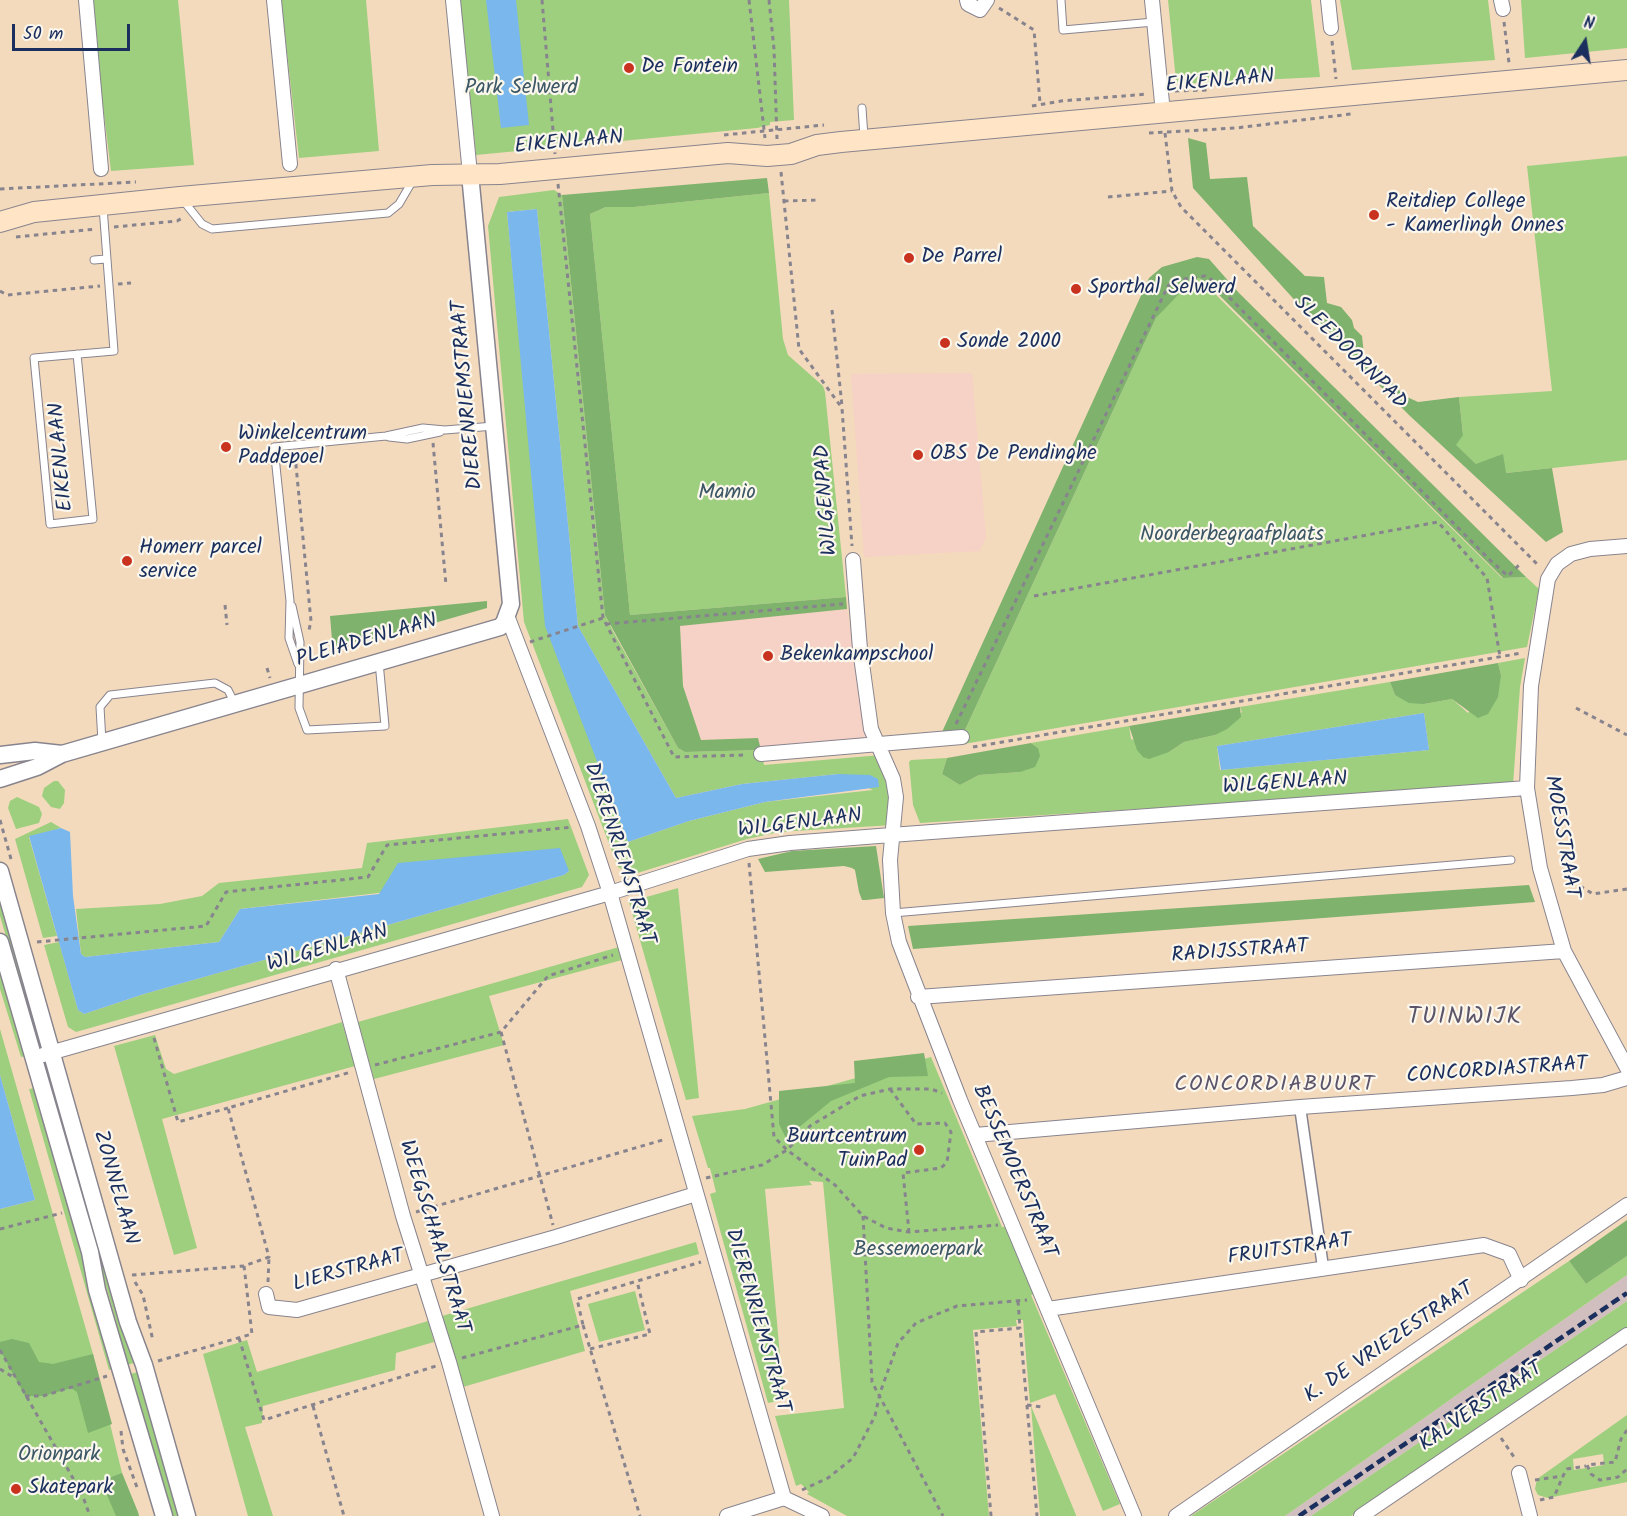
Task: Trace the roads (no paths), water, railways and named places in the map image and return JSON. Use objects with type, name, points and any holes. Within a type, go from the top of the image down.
[{"type":"main road","name":"EIKENLAAN","points":[[0,222],[34,212],[103,204],[415,176],[506,174],[728,153],[758,157],[790,154],[817,145],[864,140],[1627,70]]},
{"type":"main road","name":"EIKENLAAN","points":[[728,153],[771,136],[817,145]]},
{"type":"main road","name":"EIKENLAAN","points":[[0,207],[34,212]]},
{"type":"street","points":[[86,0],[101,169]]},
{"type":"street","points":[[274,0],[290,164]]},
{"type":"street","points":[[453,0],[471,174]]},
{"type":"street","points":[[967,0],[968,4],[980,10],[987,1]]},
{"type":"street","points":[[1152,0],[1163,113]]},
{"type":"street","points":[[1328,0],[1331,28]]},
{"type":"street","name":"DIERENRIEMSTRAAT","points":[[471,174],[511,604],[508,618],[588,826],[610,893],[784,1498]]},
{"type":"street","name":"MOESSTRAAT","points":[[1627,546],[1575,553],[1560,561],[1551,573],[1545,590],[1528,719],[1527,788],[1540,868],[1564,951],[1627,1068]]},
{"type":"street","name":"WILGENPAD","points":[[853,560],[867,704],[877,745],[893,779],[896,797],[891,835]]},
{"type":"street","name":"PLEIADENLAAN","points":[[0,779],[38,767],[62,754],[500,627],[508,618]]},
{"type":"street","points":[[761,754],[956,737]]},
{"type":"street","name":"PLEIADENLAAN","points":[[0,755],[35,751],[62,754]]},
{"type":"street","name":"WILGENLAAN","points":[[33,1058],[336,969],[610,893],[748,849],[790,843],[891,835],[1527,788]]},
{"type":"street","name":"BESSEMOERSTRAAT","points":[[891,835],[893,913],[899,942],[918,997],[1134,1516]]},
{"type":"street","name":"ZONNELAAN","points":[[0,871],[187,1516]]},
{"type":"street","name":"ZONNELAAN","points":[[0,942],[90,1252],[97,1290],[164,1516]]},
{"type":"street","name":"RADIJSSTRAAT","points":[[918,997],[1564,951]]},
{"type":"street","name":"WEEGSCHAALSTRAAT","points":[[336,969],[403,1216],[449,1362],[492,1516]]},
{"type":"street","name":"CONCORDIASTRAAT","points":[[975,1135],[1300,1107],[1593,1086],[1627,1078]]},
{"type":"street","points":[[1300,1107],[1323,1267]]},
{"type":"street","name":"LIERSTRAAT","points":[[266,1294],[269,1307],[297,1310],[556,1237],[694,1188]]},
{"type":"street","name":"K. DE VRIEZESTRAAT","points":[[1176,1516],[1521,1281],[1627,1205]]},
{"type":"street","name":"FRUITSTRAAT","points":[[1046,1303],[1484,1245],[1509,1254],[1521,1281]]},
{"type":"street","name":"KALVERSTRAAT","points":[[1361,1516],[1627,1335]]},
{"type":"street","points":[[1520,1478],[1528,1509]]},
{"type":"street","points":[[727,1516],[784,1498],[822,1516]]},
{"type":"lane","points":[[1061,0],[1063,30],[1154,22]]},
{"type":"lane","points":[[862,108],[864,140]]},
{"type":"lane","points":[[180,197],[202,224],[212,229],[388,213],[399,204],[415,176]]},
{"type":"lane","name":"EIKENLAAN","points":[[77,354],[93,519],[50,524],[34,358],[77,354],[114,351],[103,204]]},
{"type":"lane","points":[[94,260],[106,259]]},
{"type":"lane","points":[[380,662],[385,726],[307,730],[298,708],[298,664],[290,643],[290,601],[274,447],[386,436],[423,428],[445,430],[494,426]]},
{"type":"lane","points":[[386,436],[407,439],[445,430]]},
{"type":"lane","points":[[102,742],[100,707],[111,695],[214,683],[228,690],[235,704]]},
{"type":"lane","points":[[893,913],[1511,860]]},
{"type":"water","points":[[486,0],[516,0],[529,125],[501,128]]},
{"type":"water","points":[[537,209],[578,626],[676,798],[742,784],[838,774],[870,775],[878,779],[879,787],[765,802],[689,821],[628,842],[545,626],[507,212]]},
{"type":"water","points":[[1424,713],[1429,750],[1221,770],[1217,746]]},
{"type":"water","points":[[61,828],[70,832],[73,896],[81,954],[85,957],[219,942],[240,909],[379,894],[398,863],[560,848],[569,871],[564,875],[144,994],[84,1014],[78,1010],[29,836]]},
{"type":"water","points":[[0,1075],[35,1200],[0,1209]]},
{"type":"railway","points":[[1299,1516],[1627,1293]]},
{"type":"place","name":"De Fontein","points":[[629,68]]},
{"type":"place","name":"Reitdiep College - Kamerlingh Onnes","points":[[1374,215]]},
{"type":"place","name":"De Parrel","points":[[909,258]]},
{"type":"place","name":"Sporthal Selwerd","points":[[1076,289]]},
{"type":"place","name":"Sonde 2000","points":[[945,343]]},
{"type":"place","name":"Winkelcentrum Paddepoel","points":[[226,447]]},
{"type":"place","name":"OBS De Pendinghe","points":[[918,455]]},
{"type":"place","name":"Homerr parcel service","points":[[127,561]]},
{"type":"place","name":"Bekenkampschool","points":[[768,656]]},
{"type":"place","name":"Buurtcentrum TuinPad","points":[[919,1150]]},
{"type":"place","name":"Skatepark","points":[[16,1489]]},
{"type":"district","name":"TUINWIJK","points":[[1465,1019]]},
{"type":"district","name":"CONCORDIABUURT","points":[[1275,1086]]},
{"type":"park label","name":"Park Selwerd","points":[[521,89]]},
{"type":"park label","name":"Mamio","points":[[727,494]]},
{"type":"park label","name":"Noorderbegraafplaats","points":[[1232,536]]},
{"type":"park label","name":"Bessemoerpark","points":[[918,1251]]},
{"type":"park label","name":"Orionpark","points":[[59,1456]]}]
